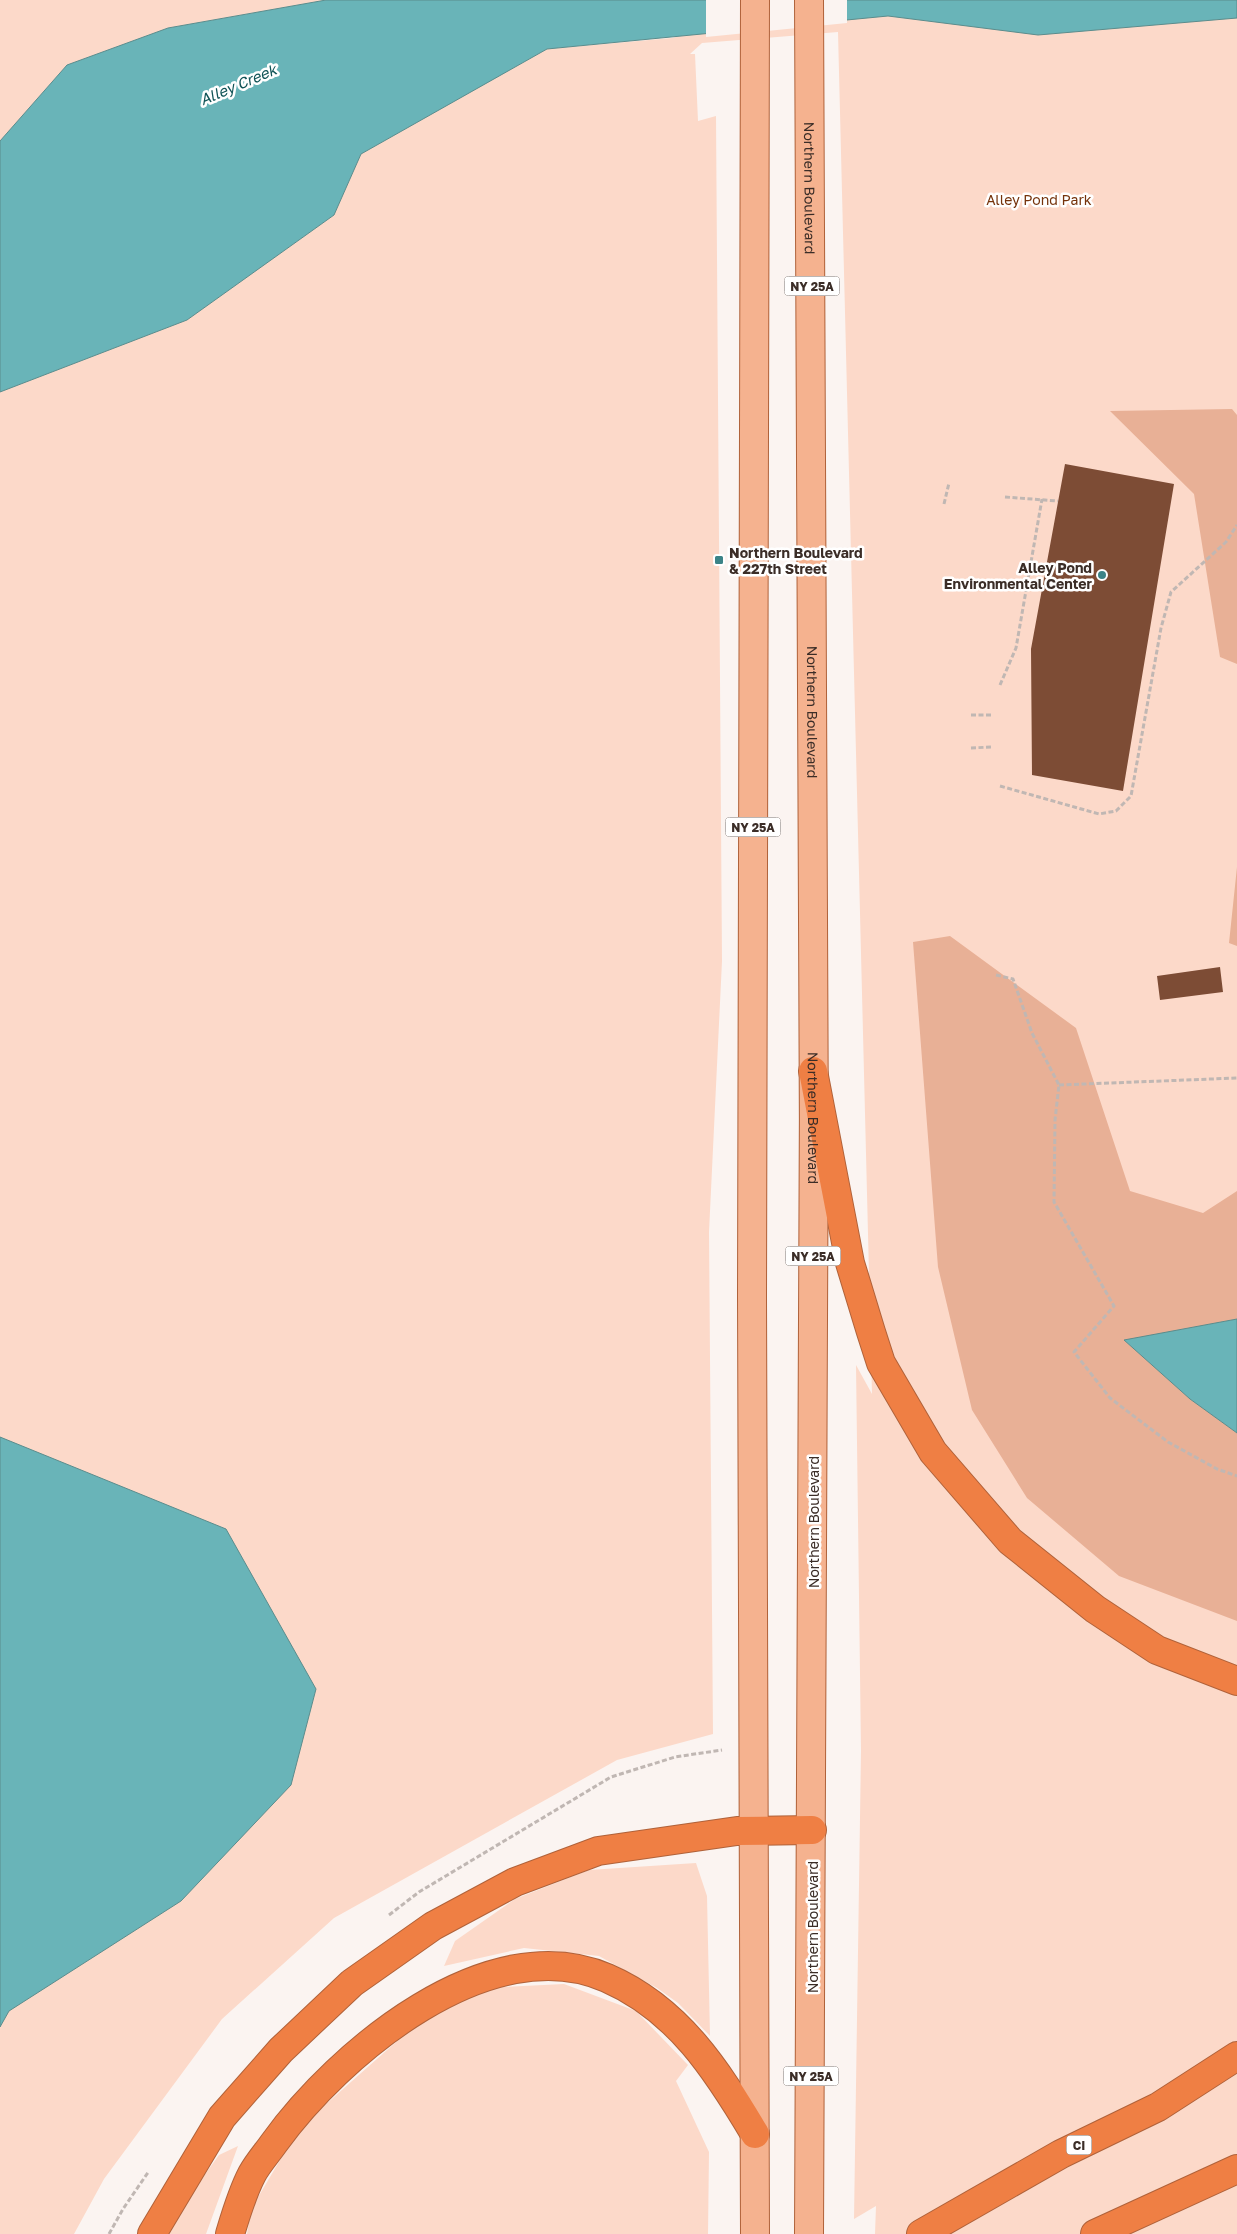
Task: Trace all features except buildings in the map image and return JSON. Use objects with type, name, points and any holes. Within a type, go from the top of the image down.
[{"type":"highway","points":[[813,1071],[850,1263],[871,1332],[881,1363],[933,1452],[1010,1540],[1095,1608],[1156,1650],[1237,1681]]},
{"type":"highway","points":[[152,2234],[222,2117],[281,2050],[352,1983],[433,1926],[516,1882],[598,1850],[753,1831],[812,1830]]},
{"type":"highway","points":[[230,2234],[239,2205],[253,2173],[296,2113],[351,2058],[396,2023],[442,1994],[487,1976],[520,1969],[547,1967],[577,1969],[599,1975],[662,2011],[693,2040],[734,2098],[754,2134]]},
{"type":"highway","name":"CI","points":[[921,2234],[1061,2154],[1158,2107],[1237,2056]]},
{"type":"highway","points":[[1095,2234],[1237,2169]]},
{"type":"main road","name":"NY 25A","points":[[755,0],[752,1257],[755,2234]]},
{"type":"main road","name":"Northern Boulevard","points":[[809,0],[814,494],[812,1830],[809,2234]]},
{"type":"path","points":[[944,504],[949,483]]},
{"type":"path","points":[[1005,497],[1058,501]]},
{"type":"path","points":[[1000,685],[1016,648],[1042,499]]},
{"type":"path","points":[[1000,786],[1099,814],[1116,811],[1131,796],[1161,628],[1171,592],[1226,542],[1237,526]]},
{"type":"path","points":[[971,715],[991,714]]},
{"type":"path","points":[[971,748],[992,747]]},
{"type":"path","points":[[996,975],[1013,979],[1032,1033],[1060,1085],[1055,1120],[1054,1202],[1114,1306],[1074,1352],[1110,1398],[1168,1442],[1217,1469],[1237,1476]]},
{"type":"path","points":[[1060,1085],[1237,1078]]},
{"type":"green space","points":[[0,0],[326,0],[168,28],[67,65],[0,141]]},
{"type":"green space","name":"Alley Pond Park","points":[[837,0],[1237,0],[1237,2234],[875,2234],[876,2206],[854,2219],[861,1751],[856,1365],[872,1394],[838,32],[702,43],[690,54],[695,54],[698,121],[716,116],[722,961],[709,1232],[713,1734],[617,1760],[334,1918],[222,2019],[104,2179],[74,2234],[0,2234],[0,2027],[8,2011],[181,1901],[290,1785],[316,1689],[0,1437],[0,392],[187,320],[334,215],[361,154],[547,49],[672,38]]},
{"type":"green space","points":[[696,1863],[707,1896],[710,2036],[678,2003],[657,1988],[599,1956],[524,1948],[444,1966],[455,1941],[515,1899],[589,1870]]},
{"type":"green space","points":[[564,1984],[636,2011],[688,2065],[676,2081],[709,2152],[708,2234],[247,2234],[251,2209],[299,2128],[413,2027],[485,1988]]},
{"type":"green space","points":[[238,2146],[206,2234],[162,2234],[219,2155]]},
{"type":"shaded area","points":[[1232,409],[1237,415],[1237,664],[1220,657],[1194,494],[1110,411]]},
{"type":"shaded area","points":[[1237,867],[1237,946],[1229,943]]},
{"type":"shaded area","points":[[950,936],[1076,1028],[1130,1191],[1203,1213],[1237,1191],[1237,1319],[1125,1341],[1190,1399],[1237,1433],[1237,1621],[1119,1576],[1027,1498],[972,1410],[938,1267],[913,942]]},
{"type":"water","name":"Alley Creek","points":[[326,0],[1237,0],[1237,18],[1038,35],[888,16],[547,49],[361,154],[334,215],[187,320],[0,392],[0,141],[67,65],[168,28]]},
{"type":"water","points":[[1237,1319],[1237,1433],[1190,1399],[1124,1340]]},
{"type":"water","points":[[0,1437],[226,1529],[316,1689],[291,1785],[181,1901],[9,2011],[0,2027]]},
{"type":"pier","points":[[706,0],[847,0],[847,23],[706,37]]},
{"type":"place","name":"Northern Boulevard & 227th Street","points":[[719,560]]},
{"type":"place","name":"Alley Pond Environmental Center","points":[[1102,575]]}]
